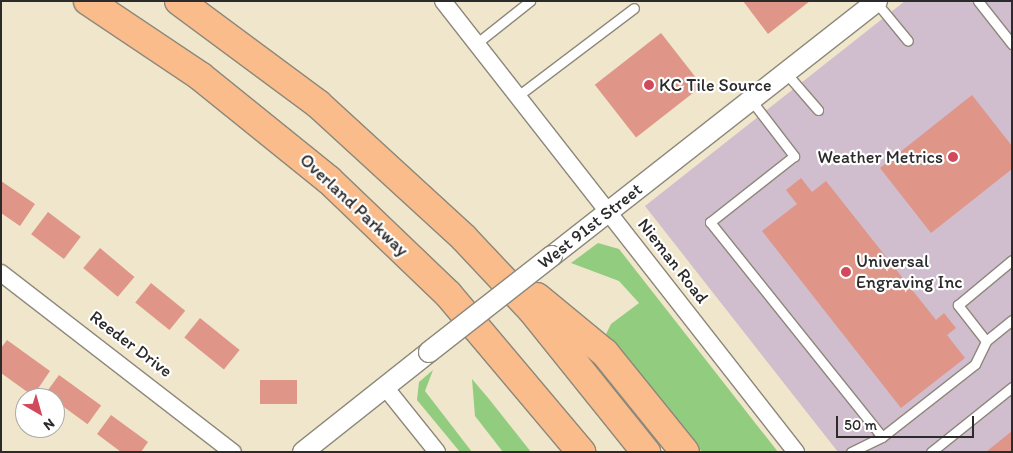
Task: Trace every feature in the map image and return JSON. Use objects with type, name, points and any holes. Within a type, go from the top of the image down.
[{"type":"highway","name":"Overland Parkway","points":[[88,1],[200,76],[330,180],[448,294],[581,452]]},
{"type":"highway","points":[[179,1],[318,104],[464,238],[605,354],[685,452]]},
{"type":"highway","points":[[464,238],[531,309],[646,452]]},
{"type":"street","name":"Nieman Road","points":[[443,1],[520,96],[796,452]]},
{"type":"street","name":"West 91st Street","points":[[303,452],[877,2]]},
{"type":"street","name":"Reeder Drive","points":[[1,274],[102,347],[233,452]]},
{"type":"street","points":[[385,387],[437,452]]},
{"type":"lane","points":[[477,42],[530,1]]},
{"type":"lane","points":[[978,1],[1012,44]]},
{"type":"lane","points":[[877,2],[908,42]]},
{"type":"lane","points":[[520,96],[634,8]]},
{"type":"lane","points":[[786,73],[818,110]]},
{"type":"lane","points":[[751,100],[794,156],[710,222],[882,437]]},
{"type":"lane","points":[[986,341],[958,305],[1012,260]]},
{"type":"lane","points":[[851,452],[882,437],[975,364],[986,341],[1012,320]]},
{"type":"lane","points":[[931,452],[1012,387]]},
{"type":"shaded area","points":[[905,1],[1012,1],[1012,452],[838,452],[645,206]]},
{"type":"green space","points":[[598,243],[619,249],[778,452],[702,452],[606,334],[611,324],[639,303],[619,281],[571,263]]},
{"type":"green space","points":[[433,370],[425,391],[472,452],[460,452],[417,400],[419,382]]},
{"type":"green space","points":[[472,379],[531,452],[503,452],[475,416]]},
{"type":"building","points":[[743,1],[810,1],[768,34]]},
{"type":"building","name":"KC Tile Source","points":[[661,33],[702,86],[636,138],[595,85]]},
{"type":"building","name":"Weather Metrics","points":[[972,95],[1012,146],[1012,169],[931,233],[880,168]]},
{"type":"building","name":"Universal Engraving Inc","points":[[801,178],[812,192],[826,181],[936,320],[944,313],[956,328],[947,335],[965,358],[901,408],[762,231],[797,204],[786,190]]},
{"type":"building","points":[[1,181],[35,204],[20,226],[1,213]]},
{"type":"building","points":[[48,212],[81,237],[64,259],[31,234]]},
{"type":"building","points":[[100,248],[134,277],[118,297],[83,268]]},
{"type":"building","points":[[151,283],[185,311],[169,330],[135,302]]},
{"type":"building","points":[[200,318],[240,350],[224,370],[184,337]]},
{"type":"building","points":[[7,340],[50,371],[38,388],[22,388],[1,373],[1,348]]},
{"type":"building","points":[[59,375],[101,406],[88,424],[65,408],[65,388],[50,388]]},
{"type":"building","points":[[260,380],[297,380],[297,404],[260,404]]},
{"type":"building","points":[[111,415],[148,442],[141,452],[121,452],[97,434]]},
{"type":"building","points":[[1012,431],[1012,452],[986,452]]},
{"type":"place","name":"KC Tile Source","points":[[649,85]]},
{"type":"place","name":"Weather Metrics","points":[[953,157]]},
{"type":"place","name":"Universal Engraving Inc","points":[[846,272]]}]
